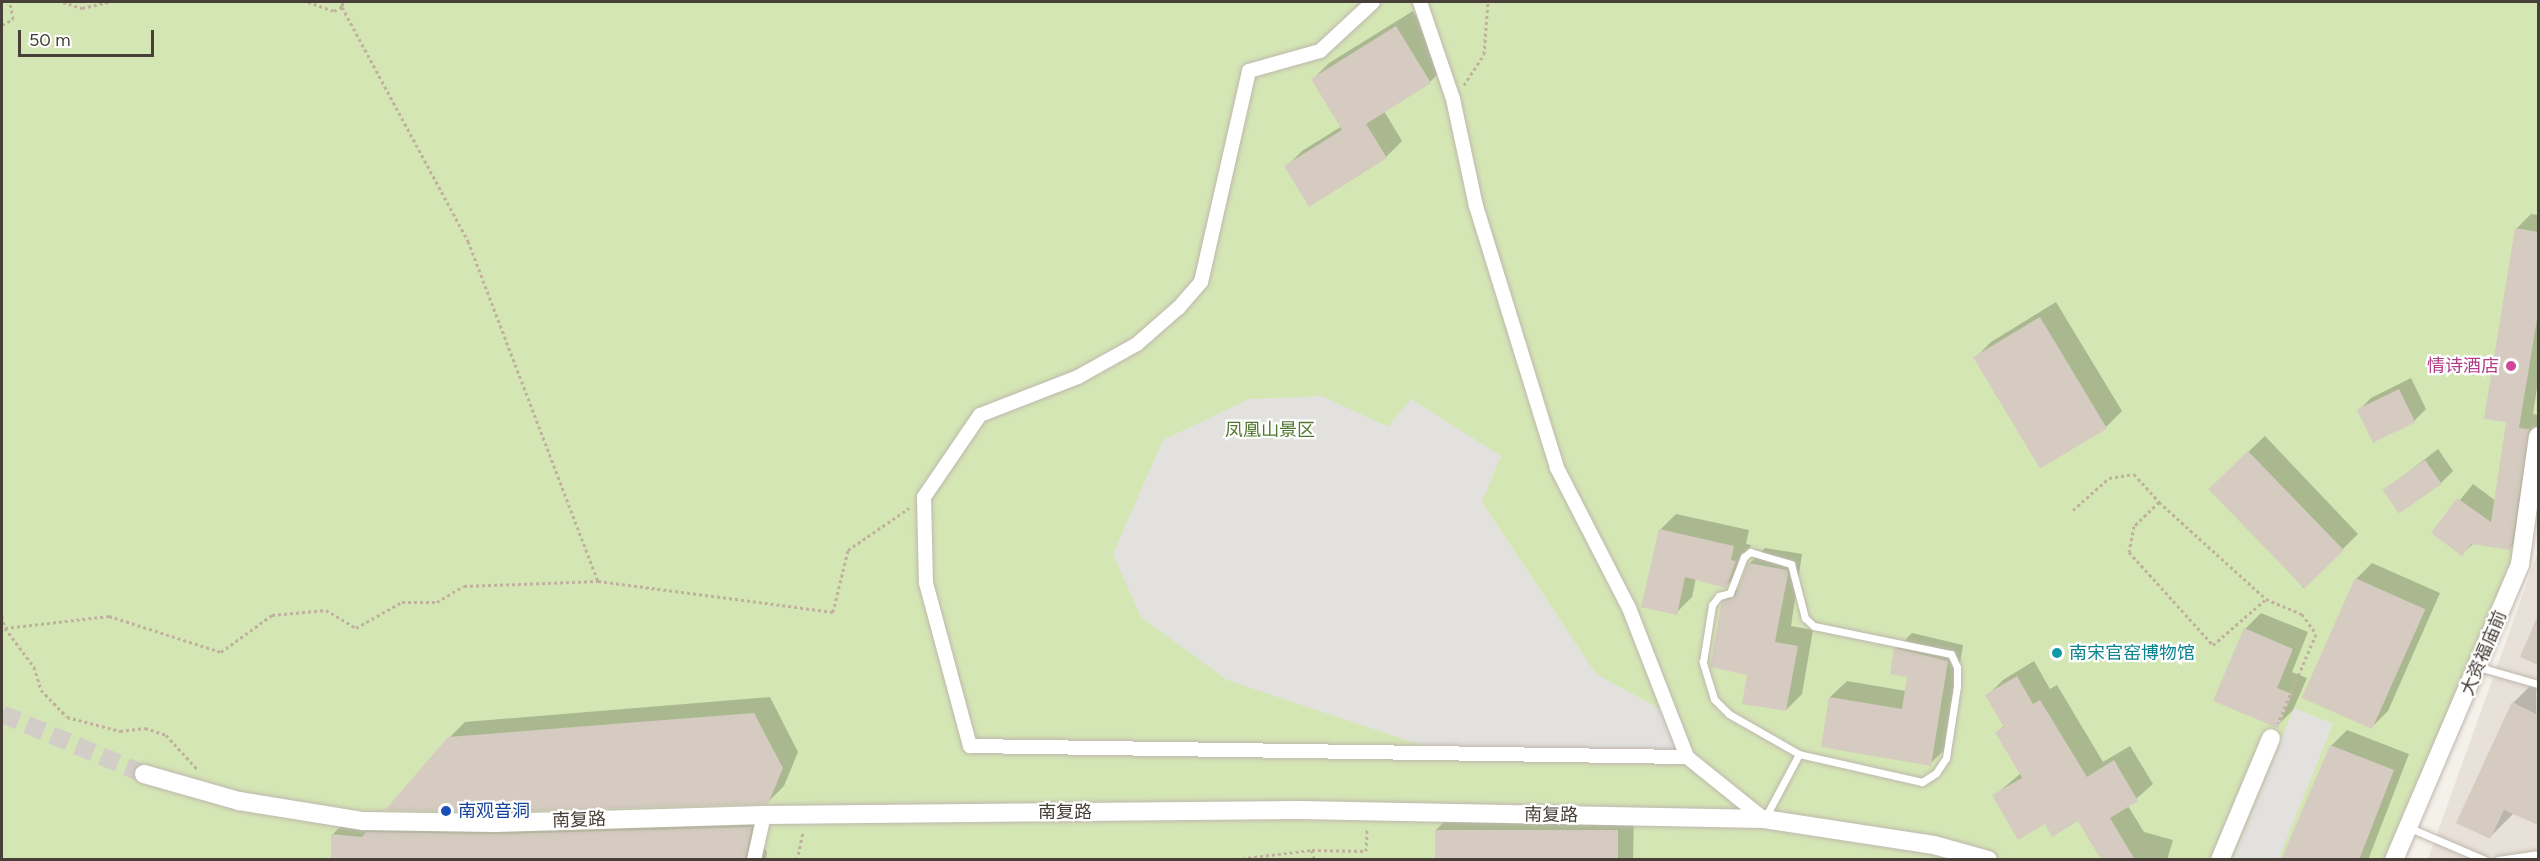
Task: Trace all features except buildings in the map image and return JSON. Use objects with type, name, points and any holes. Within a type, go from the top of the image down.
[{"type":"street","points":[[1373,2],[1320,51],[1249,71],[1202,282],[1178,308],[1137,344],[1078,377],[980,415],[924,497],[926,583],[970,746],[1687,757]]},
{"type":"street","points":[[1420,2],[1453,99],[1476,206],[1557,468],[1629,608],[1687,757],[1764,819]]},
{"type":"street","name":"大资福庙前","points":[[2394,860],[2479,667],[2520,564],[2538,436]]},
{"type":"street","points":[[2220,860],[2271,738]]},
{"type":"street","name":"南复路","points":[[144,774],[239,801],[363,821],[495,823],[806,814],[1368,812],[1764,819],[1934,845],[1988,860]]},
{"type":"street","points":[[754,860],[764,815]]},
{"type":"lane","points":[[1750,552],[1791,564],[1805,618],[1814,626],[1940,649],[1951,654],[1958,667],[1946,758],[1936,773],[1922,782],[1799,754],[1729,714],[1714,699],[1705,680],[1702,662],[1712,604],[1719,596],[1730,593],[1744,557],[1750,552]]},
{"type":"lane","points":[[2479,667],[2538,684]]},
{"type":"lane","points":[[1764,819],[1799,754]]},
{"type":"lane","points":[[2407,827],[2485,860]]},
{"type":"lane","points":[[2498,860],[2538,854]]},
{"type":"path","points":[[2,25],[13,19],[10,2]]},
{"type":"path","points":[[63,2],[82,8],[108,2]]},
{"type":"path","points":[[308,2],[334,11],[342,7]]},
{"type":"path","points":[[342,2],[342,7],[468,241],[598,581]]},
{"type":"path","points":[[1453,99],[1484,54],[1488,2]]},
{"type":"path","points":[[2073,510],[2109,478],[2134,474],[2159,502],[2266,599],[2302,614],[2316,634],[2271,738]]},
{"type":"path","points":[[6,628],[109,616],[221,652],[272,615],[326,610],[356,628],[402,602],[437,602],[464,586],[598,581],[833,612],[848,550],[924,497]]},
{"type":"path","points":[[2159,502],[2134,526],[2129,552],[2213,645],[2266,599]]},
{"type":"path","points":[[2,616],[6,628],[34,667],[41,690],[67,717],[120,731],[145,728],[166,735],[186,761],[203,774]]},
{"type":"path","points":[[1230,860],[1312,850],[1366,850],[1368,812]]},
{"type":"path","points":[[797,860],[806,814]]},
{"type":"path","points":[[1312,850],[1314,860]]},
{"type":"shaded area","points":[[1322,396],[1388,427],[1411,399],[1501,456],[1482,502],[1596,674],[1671,715],[1687,757],[1445,753],[1227,680],[1141,617],[1113,554],[1163,440],[1249,399]]},
{"type":"shaded area","points":[[2538,552],[2538,859],[2428,859]]},
{"type":"shaded area","points":[[2294,708],[2333,724],[2278,860],[2233,860]]},
{"type":"green space","name":"凤凰山景区","points":[[2,2],[2538,2],[2538,511],[2399,859],[2,860]]},
{"type":"tunnel","points":[[2,714],[144,774]]},
{"type":"place","name":"情诗酒店","points":[[2511,366]]},
{"type":"place","name":"南宋官窑博物馆","points":[[2057,653]]},
{"type":"place","name":"南观音洞","points":[[446,811]]}]
